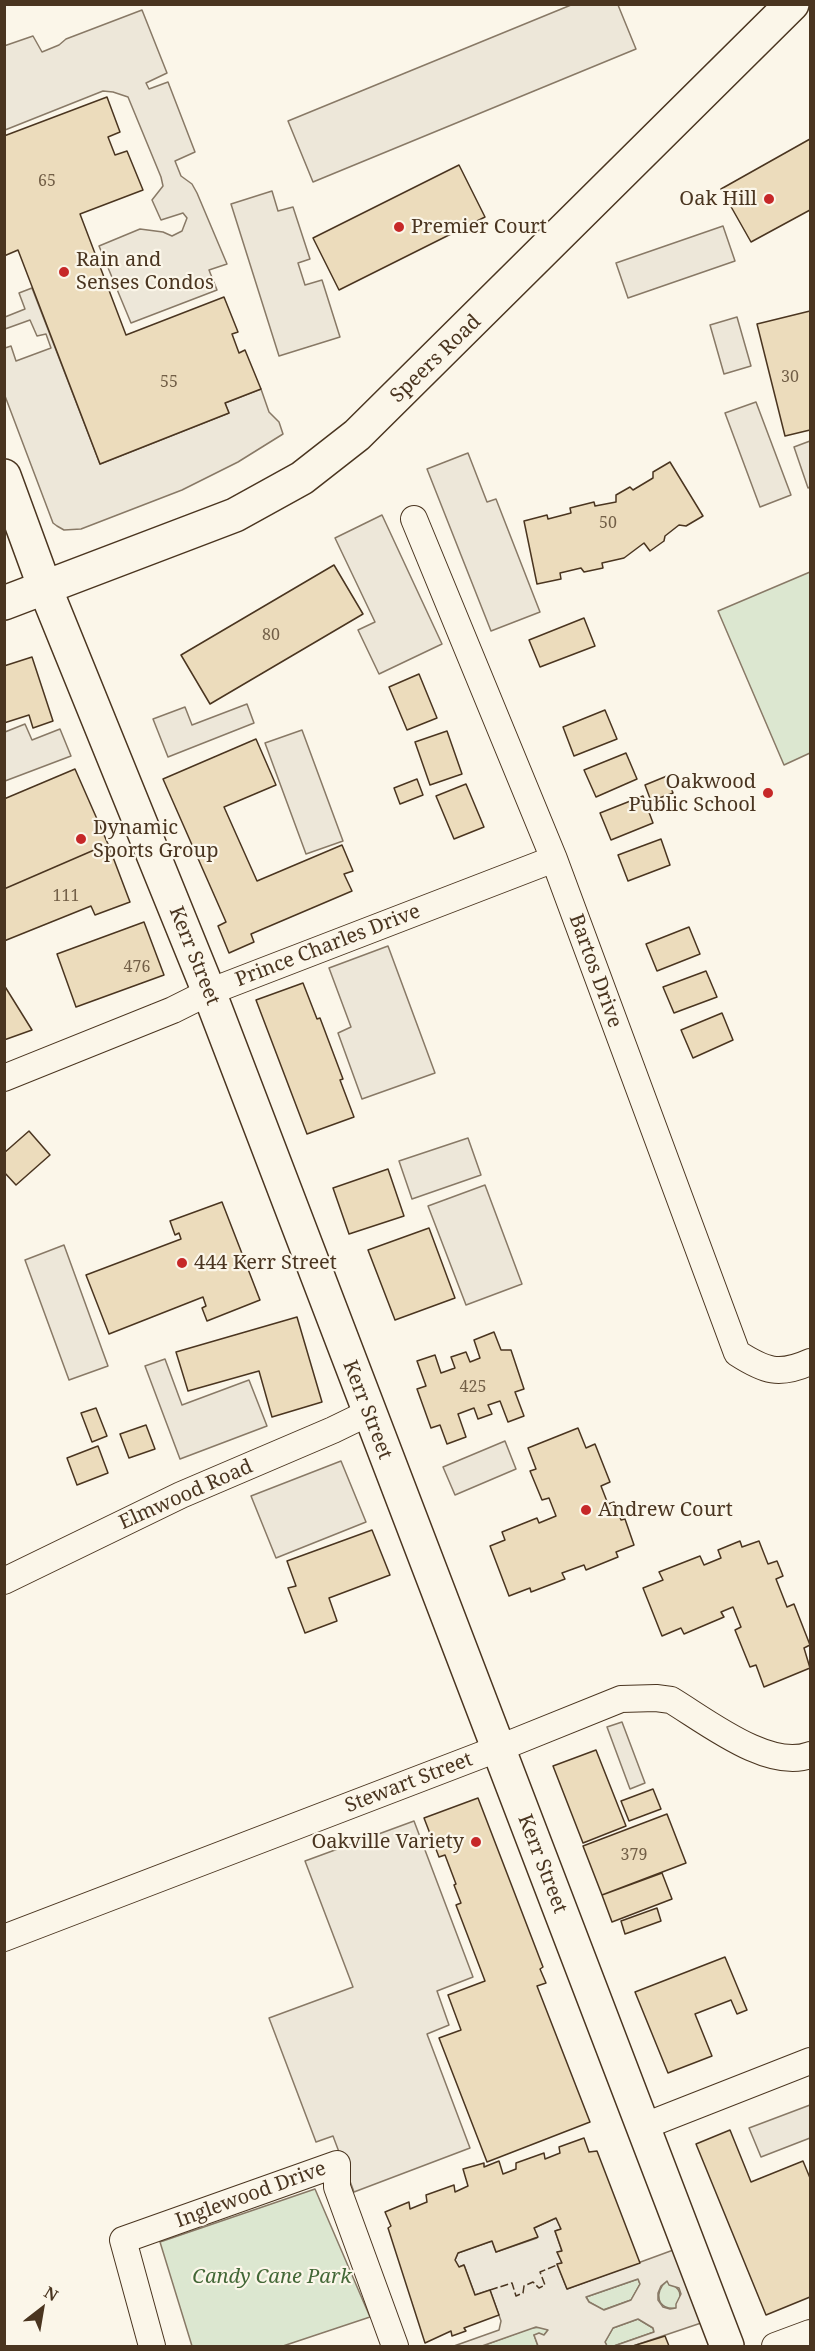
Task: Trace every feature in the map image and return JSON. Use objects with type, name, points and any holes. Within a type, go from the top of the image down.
[{"type":"main road","name":"Speers Road","points":[[4,603],[235,515],[302,478],[348,442],[442,353],[792,4]]},
{"type":"main road","name":"Kerr Street","points":[[4,476],[45,588],[209,992],[368,1413],[727,2346]]},
{"type":"street","name":"Bartos Drive","points":[[414,519],[554,860],[737,1353],[760,1368],[791,1370],[810,1362]]},
{"type":"street","name":"Prince Charles Drive","points":[[4,1078],[172,1010],[209,992],[554,860]]},
{"type":"street","name":"Elmwood Road","points":[[4,1581],[181,1495],[368,1413]]},
{"type":"street","name":"Stewart Street","points":[[4,1938],[497,1749],[621,1699],[671,1700],[760,1752],[783,1759],[810,1755]]},
{"type":"street","points":[[642,2127],[810,2061]]},
{"type":"street","name":"Inglewood Drive","points":[[152,2346],[123,2240],[337,2164],[337,2187],[395,2346]]},
{"type":"street","points":[[775,2346],[810,2333]]},
{"type":"green space","points":[[810,572],[810,753],[784,765],[718,611]]},
{"type":"green space","name":"Candy Cane Park","points":[[315,2189],[370,2317],[283,2346],[192,2346],[160,2242]]},
{"type":"green space","points":[[638,2279],[640,2284],[631,2300],[603,2310],[589,2302],[586,2297]]},
{"type":"green space","points":[[667,2281],[680,2292],[677,2308],[665,2307],[659,2300],[660,2290]]},
{"type":"green space","points":[[638,2319],[653,2328],[654,2332],[614,2346],[607,2346],[605,2342],[613,2328]]},
{"type":"green space","points":[[543,2327],[548,2330],[544,2335],[534,2335],[538,2346],[482,2346],[531,2328]]},
{"type":"shaded area","points":[[571,5],[618,5],[636,49],[313,182],[288,121]]},
{"type":"shaded area","points":[[142,10],[167,73],[146,83],[149,89],[168,82],[195,152],[175,161],[181,176],[192,184],[197,193],[227,264],[209,270],[217,290],[131,323],[99,246],[140,229],[163,232],[172,236],[182,231],[187,218],[183,213],[161,220],[152,200],[163,186],[161,177],[128,97],[103,91],[5,130],[4,46],[33,36],[42,52],[59,45],[66,39]]},
{"type":"shaded area","points":[[272,191],[278,211],[293,207],[310,259],[298,263],[305,285],[322,280],[340,337],[279,356],[231,204]]},
{"type":"shaded area","points":[[723,226],[735,261],[628,298],[616,263]]},
{"type":"shaded area","points":[[32,288],[100,464],[229,413],[225,403],[261,389],[269,412],[279,422],[283,434],[238,462],[182,490],[81,529],[64,530],[57,526],[53,523],[5,396],[5,348],[11,346],[16,361],[51,348],[46,334],[37,336],[30,320],[5,329],[5,317],[25,309],[19,293]]},
{"type":"shaded area","points":[[737,317],[751,366],[724,374],[710,325]]},
{"type":"shaded area","points":[[756,402],[791,495],[760,507],[725,413]]},
{"type":"shaded area","points":[[810,441],[810,487],[808,488],[794,447]]},
{"type":"shaded area","points":[[468,453],[487,502],[496,499],[540,612],[491,631],[427,469]]},
{"type":"shaded area","points":[[382,515],[442,644],[379,674],[358,630],[375,622],[335,538]]},
{"type":"shaded area","points":[[247,704],[254,723],[168,757],[153,719],[185,707],[192,725]]},
{"type":"shaded area","points":[[25,724],[32,740],[60,729],[71,756],[5,781],[5,732]]},
{"type":"shaded area","points":[[302,730],[343,841],[306,854],[265,743]]},
{"type":"shaded area","points":[[388,946],[435,1073],[362,1099],[338,1033],[351,1027],[329,968]]},
{"type":"shaded area","points":[[468,1138],[481,1175],[412,1199],[399,1161]]},
{"type":"shaded area","points":[[485,1185],[522,1284],[466,1305],[428,1206]]},
{"type":"shaded area","points":[[64,1245],[108,1366],[69,1380],[25,1260]]},
{"type":"shaded area","points":[[165,1359],[182,1405],[249,1380],[267,1426],[180,1459],[145,1366]]},
{"type":"shaded area","points":[[505,1441],[516,1469],[455,1495],[443,1467]]},
{"type":"shaded area","points":[[341,1461],[366,1522],[276,1558],[251,1496]]},
{"type":"shaded area","points":[[622,1722],[645,1783],[630,1789],[607,1727]]},
{"type":"shaded area","points":[[414,1821],[473,1977],[437,1991],[449,2025],[427,2034],[470,2148],[354,2192],[333,2136],[316,2142],[269,2018],[353,1987],[305,1861]]},
{"type":"shaded area","points":[[810,2105],[810,2138],[761,2157],[749,2128]]},
{"type":"shaded area","points":[[556,2218],[561,2229],[555,2231],[562,2251],[557,2252],[562,2263],[557,2264],[567,2289],[676,2249],[704,2322],[633,2346],[614,2346],[654,2332],[653,2328],[638,2319],[613,2328],[605,2342],[607,2346],[538,2346],[534,2335],[539,2333],[544,2335],[548,2330],[536,2327],[482,2346],[454,2346],[499,2330],[501,2321],[490,2290],[475,2295],[464,2265],[459,2267],[455,2260],[458,2253],[492,2241],[496,2252],[537,2238],[534,2228]],"holes":[[[638,2279],[640,2284],[631,2300],[604,2310],[589,2302],[586,2297]],[[667,2281],[669,2285],[679,2288],[681,2294],[676,2308],[663,2307],[658,2300],[661,2286]]]},
{"type":"building","name":"Rain and Senses Condos","points":[[107,97],[120,132],[108,137],[115,155],[127,151],[143,190],[80,214],[126,335],[224,297],[238,332],[232,334],[239,353],[245,350],[261,389],[225,403],[229,413],[100,464],[18,250],[4,256],[4,136]]},
{"type":"building","name":"Oak Hill","points":[[810,139],[810,210],[751,242],[721,189]]},
{"type":"building","name":"Premier Court","points":[[459,165],[485,217],[339,290],[313,238]]},
{"type":"building","points":[[810,311],[810,430],[785,436],[757,324]]},
{"type":"building","points":[[670,462],[703,516],[686,526],[679,525],[665,536],[664,541],[650,551],[644,543],[624,558],[602,563],[603,568],[584,572],[581,568],[560,573],[561,579],[537,584],[524,521],[547,515],[548,519],[571,513],[570,508],[594,502],[595,506],[616,502],[616,495],[630,487],[633,490],[653,478],[653,472]]},
{"type":"building","points":[[334,565],[363,614],[210,704],[181,655]]},
{"type":"building","points":[[584,618],[595,646],[540,667],[529,640]]},
{"type":"building","points":[[32,657],[53,721],[33,728],[29,715],[4,723],[4,666]]},
{"type":"building","points":[[419,674],[437,718],[407,730],[389,687]]},
{"type":"building","points":[[605,710],[617,739],[574,756],[563,727]]},
{"type":"building","points":[[447,731],[462,774],[430,785],[415,742]]},
{"type":"building","points":[[256,739],[276,785],[224,807],[257,881],[342,845],[353,871],[344,874],[352,891],[251,934],[254,942],[229,953],[218,926],[226,922],[163,779]]},
{"type":"building","points":[[626,753],[637,779],[596,797],[584,770]]},
{"type":"building","points":[[75,769],[108,844],[4,889],[4,799]]},
{"type":"building","points":[[667,776],[673,793],[651,801],[645,785]]},
{"type":"building","points":[[417,779],[423,795],[400,804],[394,788]]},
{"type":"building","points":[[466,784],[484,827],[454,839],[436,796]]},
{"type":"building","points":[[643,796],[653,823],[611,840],[600,813]]},
{"type":"building","points":[[661,839],[670,865],[628,881],[618,855]]},
{"type":"building","points":[[108,844],[130,902],[95,915],[91,906],[4,941],[4,889]]},
{"type":"building","points":[[144,922],[164,975],[76,1007],[57,954]]},
{"type":"building","points":[[689,927],[700,954],[657,971],[646,944]]},
{"type":"building","points":[[706,971],[717,997],[674,1013],[663,987]]},
{"type":"building","points":[[303,983],[317,1019],[320,1018],[343,1079],[340,1080],[354,1117],[307,1134],[256,1000]]},
{"type":"building","points":[[4,985],[32,1030],[4,1040]]},
{"type":"building","points":[[722,1013],[733,1040],[693,1058],[681,1030]]},
{"type":"building","points":[[29,1131],[50,1155],[16,1185],[4,1172],[4,1153]]},
{"type":"building","points":[[388,1169],[404,1216],[349,1234],[333,1188]]},
{"type":"building","name":"444 Kerr Street","points":[[222,1202],[260,1300],[207,1321],[202,1308],[206,1306],[203,1297],[109,1334],[86,1275],[181,1239],[179,1233],[175,1235],[170,1221]]},
{"type":"building","points":[[429,1228],[455,1298],[395,1320],[368,1250]]},
{"type":"building","points":[[297,1317],[322,1402],[272,1417],[259,1371],[188,1391],[176,1352]]},
{"type":"building","points":[[494,1332],[501,1350],[511,1350],[524,1389],[515,1392],[524,1416],[508,1422],[500,1401],[488,1405],[492,1414],[478,1419],[474,1408],[458,1414],[466,1437],[447,1444],[440,1425],[431,1428],[417,1389],[426,1386],[417,1361],[435,1355],[441,1373],[455,1368],[451,1357],[466,1352],[470,1362],[480,1358],[474,1340]]},
{"type":"building","points":[[96,1408],[107,1436],[92,1442],[81,1413]]},
{"type":"building","points":[[146,1425],[155,1449],[129,1458],[120,1434]]},
{"type":"building","name":"Andrew Court","points":[[578,1428],[586,1448],[595,1444],[610,1482],[601,1486],[608,1504],[614,1502],[621,1520],[625,1519],[634,1545],[616,1552],[618,1557],[586,1570],[584,1565],[562,1573],[565,1579],[531,1592],[530,1588],[509,1596],[490,1546],[505,1540],[502,1532],[537,1518],[539,1523],[556,1516],[549,1498],[542,1500],[530,1471],[536,1469],[528,1448]]},
{"type":"building","points":[[98,1446],[108,1473],[77,1485],[67,1458]]},
{"type":"building","points":[[372,1530],[390,1575],[329,1598],[337,1621],[305,1633],[288,1588],[296,1586],[287,1561]]},
{"type":"building","points":[[740,1541],[742,1547],[759,1541],[768,1564],[777,1561],[783,1576],[776,1579],[787,1607],[794,1604],[810,1645],[804,1648],[810,1668],[764,1687],[756,1665],[750,1667],[735,1630],[741,1627],[733,1607],[721,1612],[724,1617],[684,1634],[681,1628],[662,1636],[643,1588],[663,1580],[659,1572],[700,1556],[704,1565],[721,1558],[718,1550]]},
{"type":"building","points":[[596,1750],[626,1826],[583,1843],[553,1766]]},
{"type":"building","points":[[653,1789],[661,1809],[629,1821],[621,1801]]},
{"type":"building","points":[[478,1798],[543,1967],[540,1969],[546,1983],[537,1986],[590,2122],[487,2162],[439,2038],[461,2030],[448,1995],[485,1981],[456,1905],[461,1903],[454,1885],[456,1884],[445,1855],[439,1857],[424,1818]]},
{"type":"building","points":[[667,1814],[686,1863],[602,1895],[583,1846]]},
{"type":"building","points":[[662,1873],[672,1899],[612,1922],[602,1895]]},
{"type":"building","points":[[657,1908],[661,1921],[625,1934],[621,1921]]},
{"type":"building","points":[[725,1957],[747,2010],[737,2014],[731,2000],[695,2014],[712,2056],[668,2073],[635,1992]]},
{"type":"building","points":[[730,2130],[751,2182],[803,2161],[810,2178],[810,2297],[766,2315],[696,2144]]},
{"type":"building","points":[[584,2138],[589,2152],[597,2151],[640,2263],[567,2289],[557,2264],[562,2263],[557,2252],[562,2251],[555,2231],[561,2229],[556,2218],[534,2228],[538,2237],[496,2252],[492,2241],[458,2253],[455,2260],[459,2267],[464,2265],[475,2295],[490,2290],[499,2315],[464,2328],[466,2331],[452,2336],[451,2331],[425,2343],[388,2228],[391,2226],[385,2212],[409,2202],[410,2209],[427,2202],[426,2195],[454,2185],[455,2192],[468,2186],[463,2169],[484,2163],[484,2167],[499,2161],[503,2174],[516,2169],[516,2163],[544,2153],[545,2159],[560,2153],[559,2147]]},
{"type":"building","points":[[665,2336],[669,2346],[633,2346]]},
{"type":"fence","points":[[490,2290],[512,2283],[516,2296],[523,2293],[524,2286],[533,2282],[539,2288],[545,2285],[540,2272],[557,2265]]},
{"type":"place","name":"Oak Hill","points":[[769,199]]},
{"type":"place","name":"Premier Court","points":[[399,227]]},
{"type":"place","name":"Rain and Senses Condos","points":[[64,272]]},
{"type":"place","name":"Oakwood Public School","points":[[768,793]]},
{"type":"place","name":"Dynamic Sports Group","points":[[81,839]]},
{"type":"place","name":"444 Kerr Street","points":[[182,1263]]},
{"type":"place","name":"Andrew Court","points":[[586,1510]]},
{"type":"place","name":"Oakville Variety","points":[[476,1842]]}]
